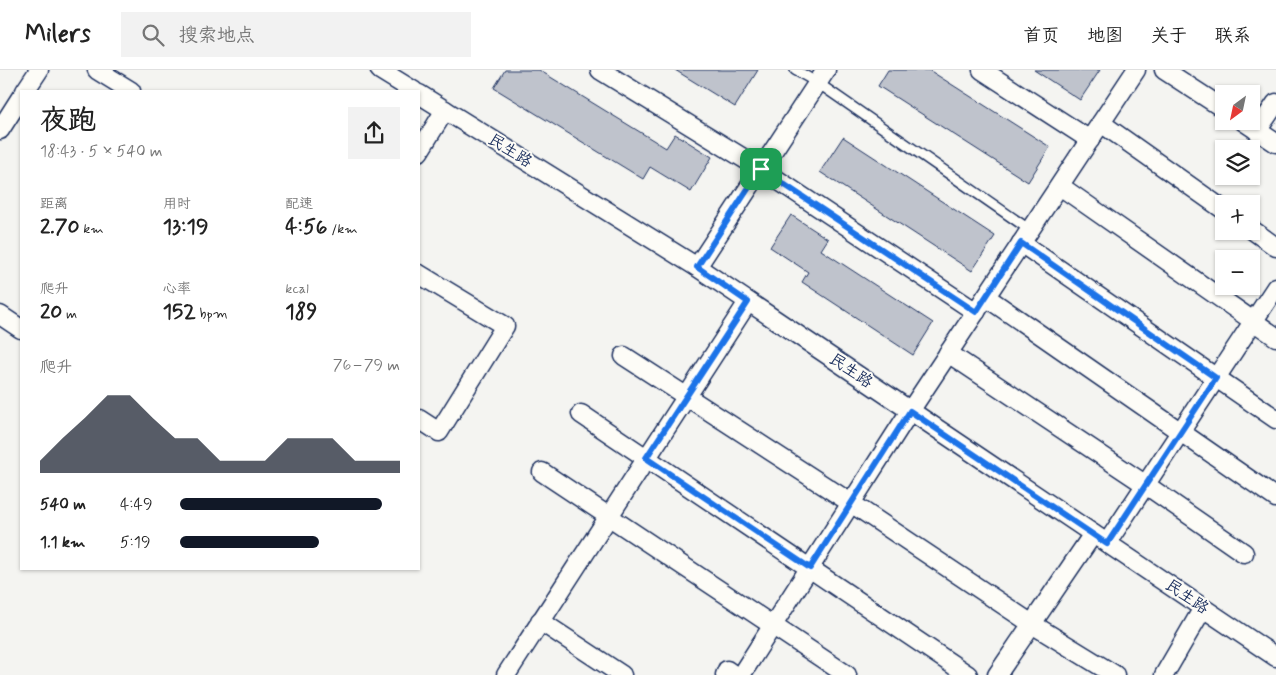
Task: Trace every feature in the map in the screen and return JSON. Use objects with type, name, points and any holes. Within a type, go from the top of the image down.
[{"type":"street","points":[[26,90],[39,70]]},
{"type":"street","points":[[98,70],[129,90]]},
{"type":"street","points":[[380,70],[412,90]]},
{"type":"street","points":[[600,70],[981,305],[1180,432],[1276,498]]},
{"type":"street","points":[[982,70],[1090,140]]},
{"type":"street","points":[[741,675],[910,411],[1136,70]]},
{"type":"street","points":[[1164,70],[1215,103]]},
{"type":"street","points":[[697,267],[822,77]]},
{"type":"street","name":"民生路","points":[[420,95],[697,267],[1276,657]]},
{"type":"street","points":[[0,130],[20,99]]},
{"type":"street","points":[[1260,117],[1276,103]]},
{"type":"street","points":[[420,150],[445,110]]},
{"type":"street","points":[[1101,123],[1215,204]]},
{"type":"street","points":[[1256,130],[1276,143]]},
{"type":"street","points":[[1060,186],[1276,337]]},
{"type":"street","points":[[1260,235],[1276,247]]},
{"type":"street","points":[[1026,236],[1216,378],[1276,419]]},
{"type":"street","points":[[420,275],[506,326],[439,432],[420,420]]},
{"type":"street","points":[[998,675],[1032,624],[1146,485],[1276,287]]},
{"type":"street","points":[[506,675],[748,302]]},
{"type":"street","points":[[0,315],[19,324]]},
{"type":"street","points":[[948,353],[1244,553]]},
{"type":"street","points":[[624,356],[851,503],[1032,624],[1115,675]]},
{"type":"street","points":[[581,414],[968,675]]},
{"type":"street","points":[[542,472],[847,675]]},
{"type":"street","points":[[1164,675],[1203,608]]},
{"type":"street","points":[[540,621],[622,675]]},
{"type":"street","points":[[724,675],[727,670],[734,675]]},
{"type":"lane","points":[[795,70],[822,77],[1026,236]]},
{"type":"building","points":[[505,70],[539,70],[666,148],[675,134],[712,157],[691,192],[650,167],[643,179],[494,88]]},
{"type":"building","points":[[675,70],[758,70],[735,107]]},
{"type":"building","points":[[888,70],[929,70],[1050,147],[1028,182],[878,86]]},
{"type":"building","points":[[1034,70],[1100,70],[1080,100]]},
{"type":"building","points":[[843,137],[995,236],[972,271],[820,172]]},
{"type":"building","points":[[791,215],[828,239],[821,250],[933,323],[913,355],[802,282],[808,272],[770,247]]},
{"type":"route","points":[[761,169],[976,312],[1021,243],[1216,378],[1107,544],[910,411],[810,568],[646,458],[748,302],[697,267],[761,169]]}]
